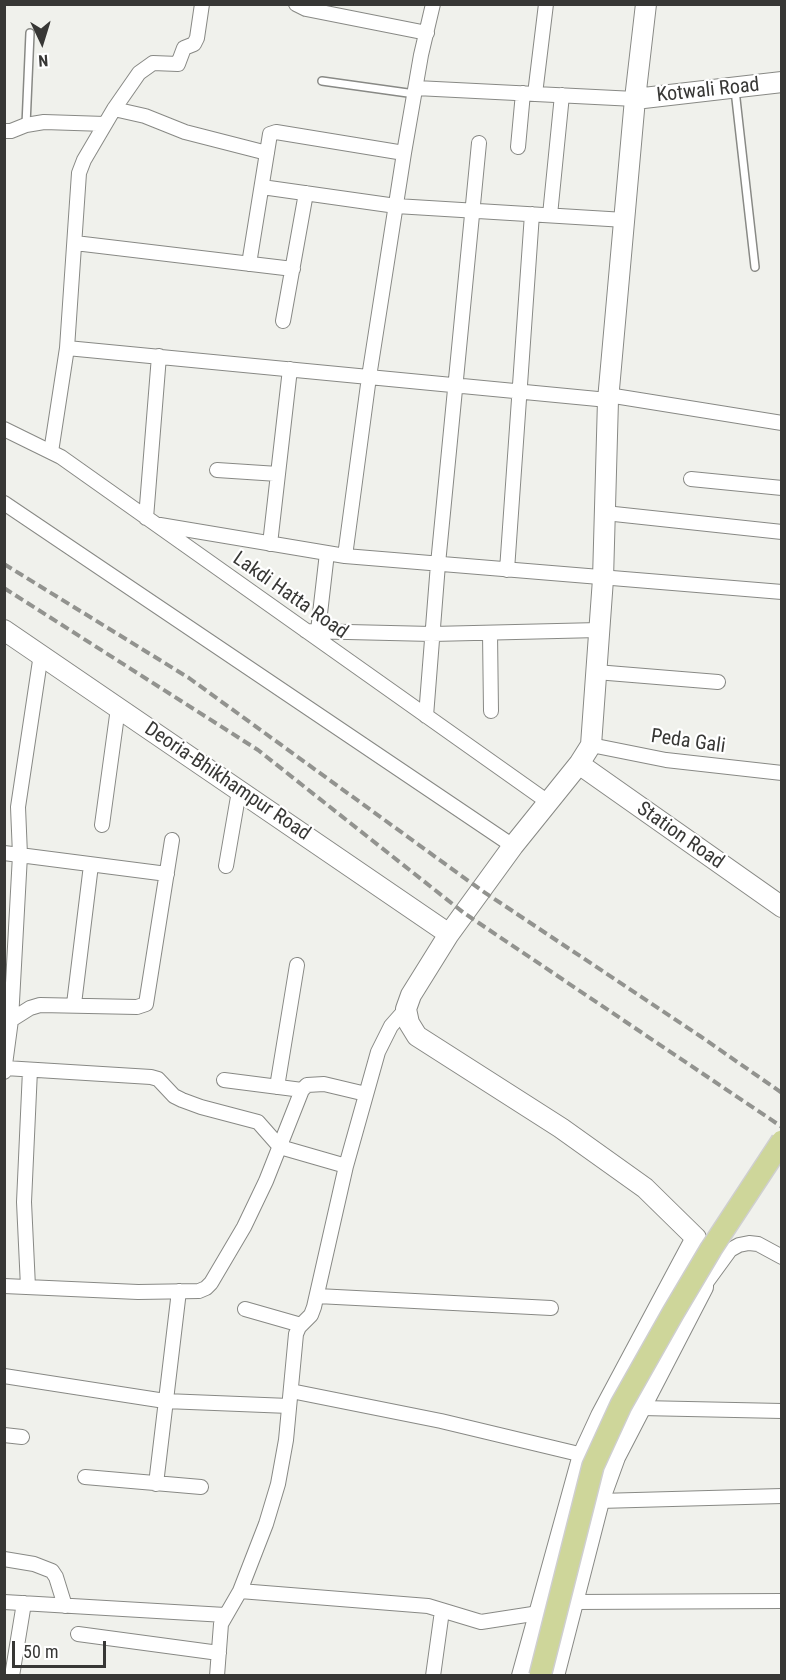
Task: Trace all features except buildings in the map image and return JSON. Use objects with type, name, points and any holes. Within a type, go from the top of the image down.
[{"type":"main road","points":[[554,1676],[599,1501],[615,1457],[703,1287],[703,1273],[696,1238],[645,1188],[561,1128],[417,1036],[409,1023],[406,1009],[411,994],[449,934],[513,846],[579,764],[591,745],[603,579],[608,397],[635,99],[646,4]]},
{"type":"main road","name":"Kotwali Road","points":[[635,99],[782,82]]},
{"type":"main road","name":"Deoria-Bhikhampur Road","points":[[4,630],[449,934]]},
{"type":"main road","name":"Station Road","points":[[579,764],[782,907]]},
{"type":"main road","points":[[540,1676],[593,1466],[621,1405],[673,1313],[711,1249],[782,1142]]},
{"type":"main road","points":[[522,1676],[583,1455],[696,1238]]},
{"type":"street","points":[[51,452],[67,348],[79,173],[84,160],[114,109],[139,73],[153,63],[178,64],[184,48],[194,44],[202,4]]},
{"type":"street","points":[[296,4],[306,9],[427,33]]},
{"type":"street","points":[[345,556],[369,377],[404,153],[420,55],[433,4]]},
{"type":"street","points":[[518,147],[546,4]]},
{"type":"street","points":[[415,91],[635,99]]},
{"type":"street","points":[[550,215],[562,95]]},
{"type":"street","points":[[114,109],[145,116],[185,132],[267,153]]},
{"type":"street","points":[[4,130],[11,131],[26,125],[44,122],[105,124]]},
{"type":"street","points":[[249,264],[270,134],[276,132],[404,153]]},
{"type":"street","points":[[426,716],[438,564],[479,143]]},
{"type":"street","points":[[262,187],[396,206],[625,220]]},
{"type":"street","points":[[283,321],[306,193]]},
{"type":"street","points":[[507,570],[532,214]]},
{"type":"street","points":[[75,243],[292,269]]},
{"type":"street","points":[[67,348],[519,392],[608,397],[782,423]]},
{"type":"street","points":[[159,356],[150,521],[345,556],[782,592]]},
{"type":"street","points":[[270,544],[290,369]]},
{"type":"street","name":"Lakdi Hatta Road","points":[[4,429],[61,457],[150,521],[312,631],[426,716],[548,802]]},
{"type":"street","points":[[217,470],[278,474]]},
{"type":"street","points":[[692,478],[782,488]]},
{"type":"street","points":[[4,503],[513,846]]},
{"type":"street","points":[[604,513],[782,531]]},
{"type":"street","points":[[327,553],[312,631],[432,634],[599,630]]},
{"type":"street","points":[[490,633],[491,711]]},
{"type":"street","points":[[40,654],[18,807],[20,855],[5,1070],[151,1077],[158,1079],[174,1096],[182,1100],[258,1122],[280,1147],[346,1167]]},
{"type":"street","points":[[596,672],[718,682]]},
{"type":"street","points":[[102,825],[118,708]]},
{"type":"street","name":"Peda Gali","points":[[591,745],[666,760],[782,773]]},
{"type":"street","points":[[226,866],[239,790]]},
{"type":"street","points":[[10,1020],[40,1005],[137,1007],[146,1004],[172,840]]},
{"type":"street","points":[[4,853],[167,874]]},
{"type":"street","points":[[74,1004],[91,865]]},
{"type":"street","points":[[277,1087],[297,965]]},
{"type":"street","points":[[218,1676],[221,1624],[240,1591],[266,1524],[278,1484],[286,1440],[296,1334],[311,1315],[317,1296],[346,1167],[384,1036],[406,1009]]},
{"type":"street","points":[[28,1287],[24,1202],[30,1070]]},
{"type":"street","points":[[225,1080],[302,1090]]},
{"type":"street","points":[[4,1293],[5,1286],[138,1292],[200,1291],[211,1283],[244,1227],[266,1181],[302,1090],[307,1085],[324,1084],[366,1094]]},
{"type":"street","points":[[703,1287],[730,1250],[739,1245],[759,1244],[782,1257]]},
{"type":"street","points":[[156,1485],[179,1291]]},
{"type":"street","points":[[317,1296],[551,1308]]},
{"type":"street","points":[[245,1309],[301,1325]]},
{"type":"street","points":[[4,1376],[165,1401],[290,1406]]},
{"type":"street","points":[[291,1391],[441,1421],[583,1455]]},
{"type":"street","points":[[641,1408],[782,1411]]},
{"type":"street","points":[[4,1436],[22,1437]]},
{"type":"street","points":[[85,1477],[156,1485],[201,1487]]},
{"type":"street","points":[[599,1501],[782,1496]]},
{"type":"street","points":[[4,1559],[34,1564],[52,1571],[65,1606]]},
{"type":"street","points":[[240,1591],[414,1605],[482,1622],[539,1613]]},
{"type":"street","points":[[574,1602],[782,1601]]},
{"type":"street","points":[[4,1602],[225,1615]]},
{"type":"street","points":[[12,1676],[24,1603]]},
{"type":"street","points":[[433,1676],[442,1611]]},
{"type":"street","points":[[78,1635],[219,1653]]},
{"type":"lane","points":[[26,125],[30,33]]},
{"type":"lane","points":[[322,81],[415,91]]},
{"type":"lane","points":[[735,88],[755,267]]},
{"type":"railway","points":[[4,564],[189,678],[481,890],[782,1093]]},
{"type":"railway","points":[[4,588],[258,750],[464,913],[782,1127]]}]
